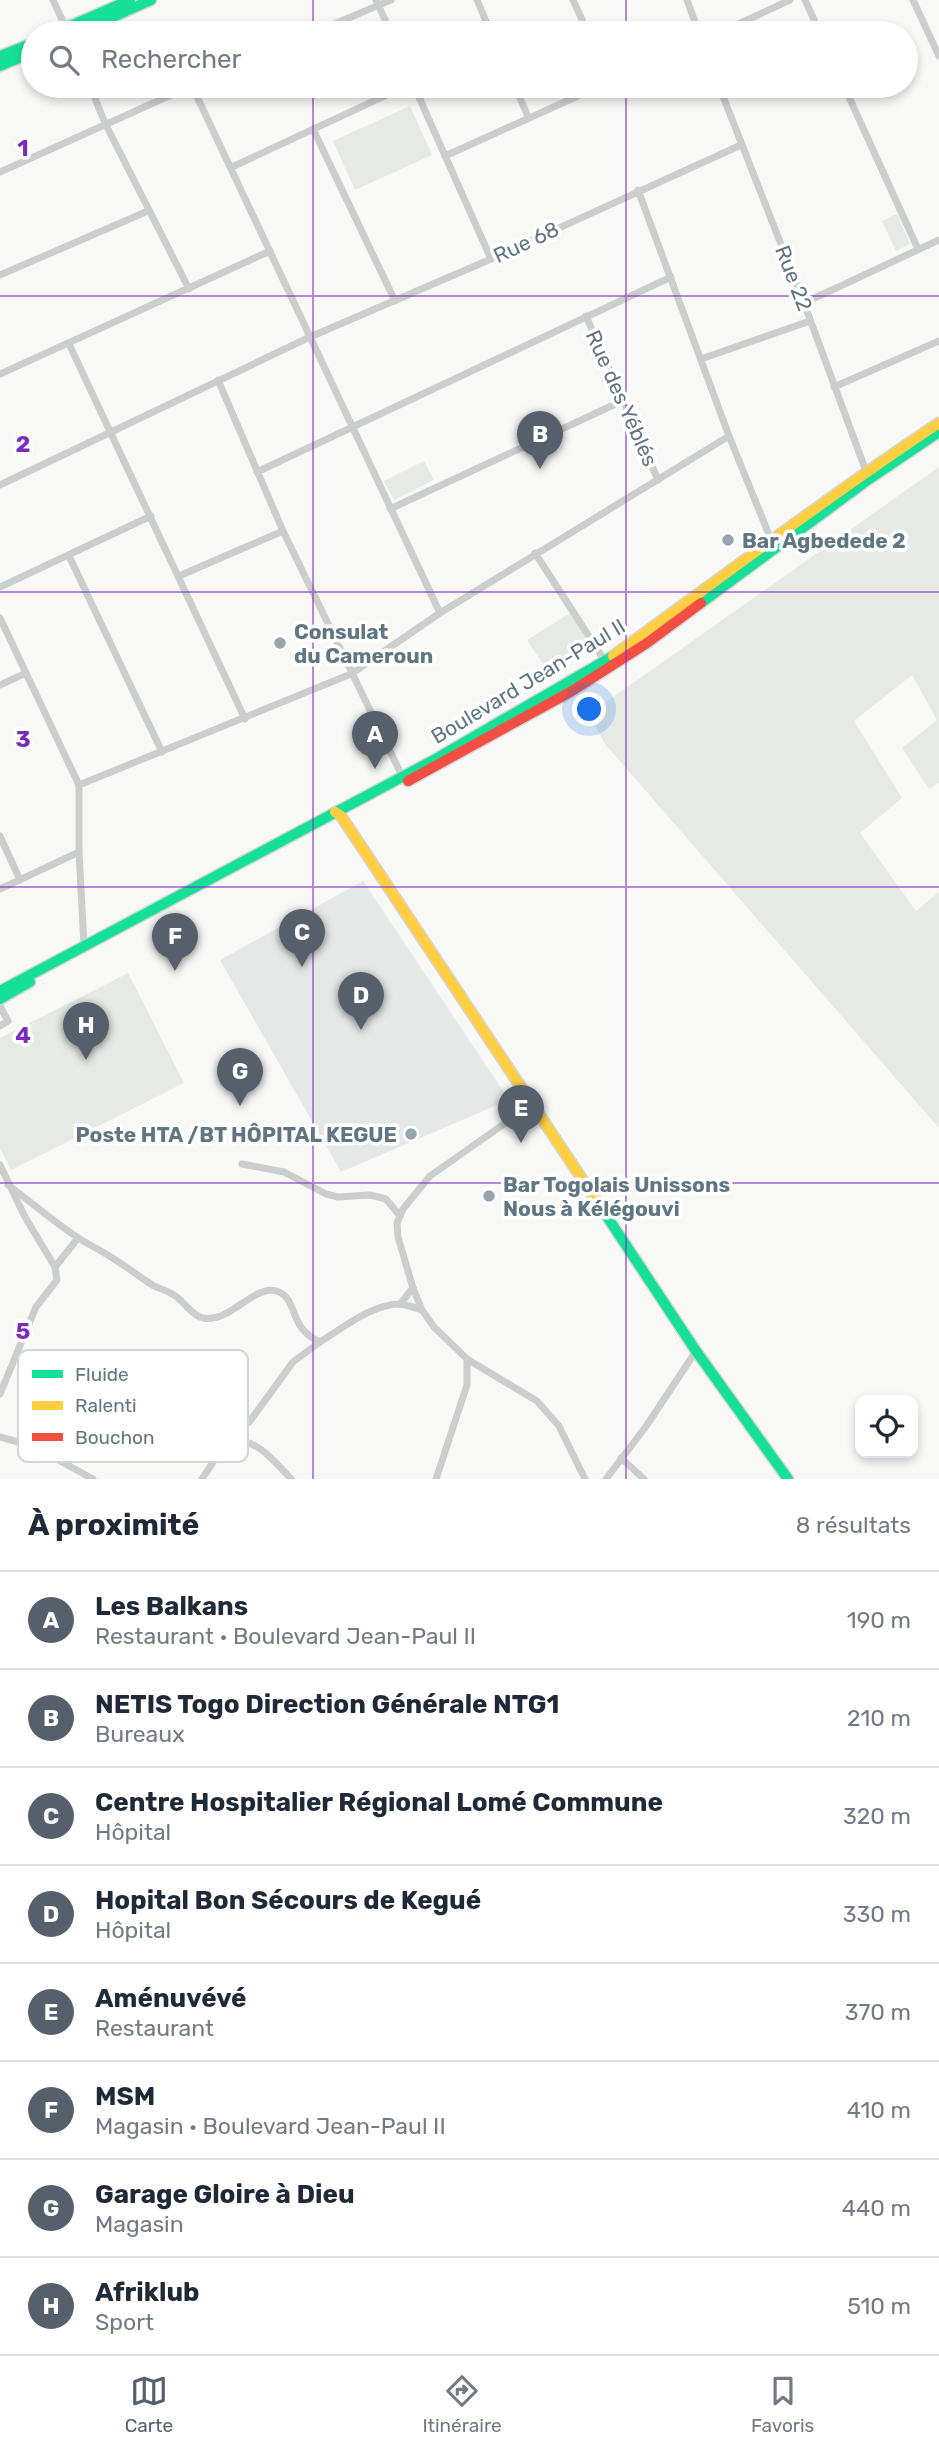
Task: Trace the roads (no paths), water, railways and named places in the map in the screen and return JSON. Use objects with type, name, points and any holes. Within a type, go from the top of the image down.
[{"type":"main road","points":[[87,21],[130,0]]},
{"type":"main road","points":[[103,21],[151,0]]},
{"type":"main road","points":[[0,56],[21,48]]},
{"type":"main road","points":[[0,66],[21,57]]},
{"type":"main road","name":"Boulevard Jean-Paul II","points":[[0,991],[572,691],[637,650],[939,423]]},
{"type":"main road","name":"Boulevard Jean-Paul II","points":[[404,780],[605,661],[867,476],[939,432]]},
{"type":"main road","points":[[338,814],[696,1351],[789,1479]]},
{"type":"main road","name":"Boulevard Jean-Paul II","points":[[0,999],[338,814]]},
{"type":"street","points":[[53,0],[62,21]]},
{"type":"street","points":[[339,21],[377,3],[391,0]]},
{"type":"street","points":[[477,0],[486,21]]},
{"type":"street","points":[[573,0],[583,21]]},
{"type":"street","points":[[687,0],[695,21]]},
{"type":"street","points":[[745,21],[790,0]]},
{"type":"street","points":[[805,0],[815,21]]},
{"type":"street","points":[[914,0],[939,56]]},
{"type":"street","points":[[377,3],[385,21]]},
{"type":"street","points":[[95,98],[148,211],[189,289]]},
{"type":"street","points":[[0,172],[164,98]]},
{"type":"street","points":[[198,98],[440,613]]},
{"type":"street","points":[[232,167],[380,98]]},
{"type":"street","points":[[419,98],[491,259]]},
{"type":"street","points":[[520,98],[528,117]]},
{"type":"street","points":[[445,156],[572,98]]},
{"type":"street","name":"Rue 22","points":[[723,98],[804,303],[867,476]]},
{"type":"street","points":[[849,98],[918,249]]},
{"type":"street","points":[[313,129],[395,301]]},
{"type":"street","name":"Rue 68","points":[[0,485],[310,337],[491,259],[741,145]]},
{"type":"street","points":[[638,190],[729,436],[772,542]]},
{"type":"street","points":[[0,275],[148,211]]},
{"type":"street","points":[[804,303],[939,240]]},
{"type":"street","points":[[0,374],[270,251]]},
{"type":"street","points":[[257,472],[671,277]]},
{"type":"street","name":"Rue des Yéblés","points":[[586,316],[658,480]]},
{"type":"street","points":[[701,359],[810,321]]},
{"type":"street","points":[[835,387],[939,341]]},
{"type":"street","points":[[69,344],[245,719]]},
{"type":"street","points":[[218,380],[283,531],[404,780]]},
{"type":"street","points":[[390,509],[622,401]]},
{"type":"street","points":[[79,785],[351,674],[535,553],[729,436]]},
{"type":"street","points":[[0,587],[151,516]]},
{"type":"street","points":[[178,576],[283,531]]},
{"type":"street","points":[[535,553],[605,661]]},
{"type":"street","points":[[69,556],[162,752]]},
{"type":"street","points":[[0,618],[79,785],[79,852],[85,946]]},
{"type":"street","points":[[0,685],[26,673]]},
{"type":"street","points":[[0,836],[20,880]]},
{"type":"street","points":[[0,889],[79,852]]},
{"type":"street","points":[[0,1006],[8,1021],[0,1026]]},
{"type":"street","points":[[531,1105],[430,1176],[400,1216],[397,1223],[398,1237],[422,1310],[434,1327],[467,1359],[537,1401],[559,1426],[585,1479]]},
{"type":"street","points":[[242,1164],[284,1172],[326,1194],[338,1197],[370,1195],[386,1199],[400,1216]]},
{"type":"street","points":[[0,1165],[8,1185],[55,1266],[57,1280],[36,1307],[18,1350]]},
{"type":"street","points":[[8,1185],[78,1238],[174,1295],[197,1316],[206,1319],[225,1315],[262,1292],[280,1293],[286,1298],[302,1330],[307,1336],[320,1342]]},
{"type":"street","points":[[55,1266],[78,1238]]},
{"type":"street","points":[[400,1304],[413,1287]]},
{"type":"street","points":[[248,1422],[293,1362],[320,1342],[359,1317],[400,1304],[422,1310]]},
{"type":"street","points":[[0,1394],[18,1350]]},
{"type":"street","points":[[606,1479],[647,1425],[696,1351]]},
{"type":"street","points":[[436,1479],[467,1385],[467,1359]]},
{"type":"street","points":[[0,1437],[18,1442]]},
{"type":"street","points":[[248,1441],[291,1479]]},
{"type":"street","points":[[621,1458],[644,1479]]},
{"type":"street","points":[[62,1462],[93,1479]]},
{"type":"street","points":[[202,1479],[214,1462]]},
{"type":"place","name":"NETIS Togo Direction Générale NTG1","points":[[540,469]]},
{"type":"place","name":"Bar Agbedede 2","points":[[728,540]]},
{"type":"place","name":"Consulat du Cameroun","points":[[280,643]]},
{"type":"place","name":"Les Balkans","points":[[375,769]]},
{"type":"place","name":"Centre Hospitalier Régional Lomé Commune","points":[[302,967]]},
{"type":"place","name":"MSM","points":[[175,971]]},
{"type":"place","name":"Hopital Bon Sécours de Kegué","points":[[361,1030]]},
{"type":"place","name":"Afriklub","points":[[86,1060]]},
{"type":"place","name":"Garage Gloire à Dieu","points":[[240,1106]]},
{"type":"place","name":"Poste HTA /BT HÔPITAL KEGUE","points":[[411,1134]]},
{"type":"place","name":"Aménuvévé","points":[[521,1143]]},
{"type":"place","name":"Bar Togolais Unissons Nous à Kélégouvi","points":[[489,1196]]}]
